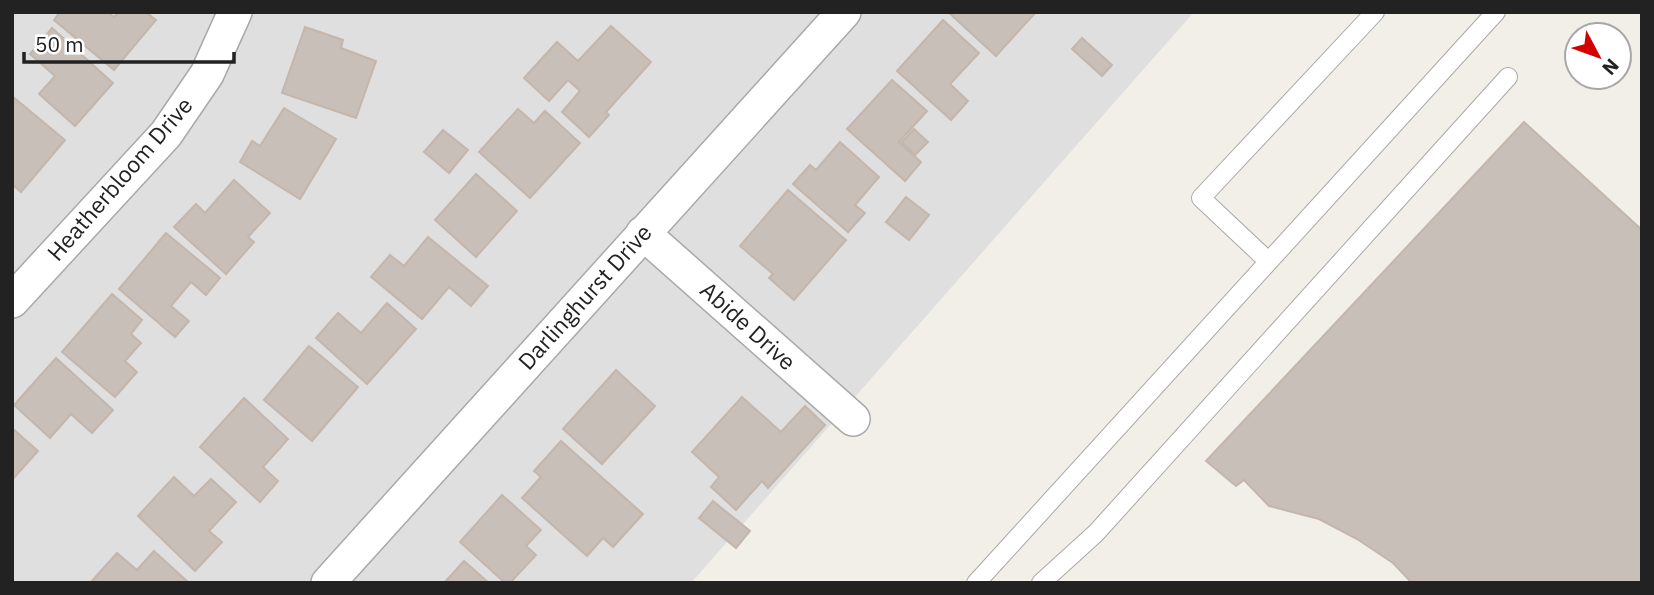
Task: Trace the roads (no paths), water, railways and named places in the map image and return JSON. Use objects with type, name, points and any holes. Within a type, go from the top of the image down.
[{"type":"street","name":"Heatherbloom Drive","points":[[12,301],[166,134],[207,74],[234,12]]},
{"type":"street","name":"Darlinghurst Drive","points":[[328,583],[844,12]]},
{"type":"street","name":"Abide Drive","points":[[643,233],[853,419]]},
{"type":"lane","points":[[1268,261],[1201,198],[1375,12]]},
{"type":"lane","points":[[976,583],[1496,12]]},
{"type":"lane","points":[[1041,583],[1096,533],[1508,77]]}]
